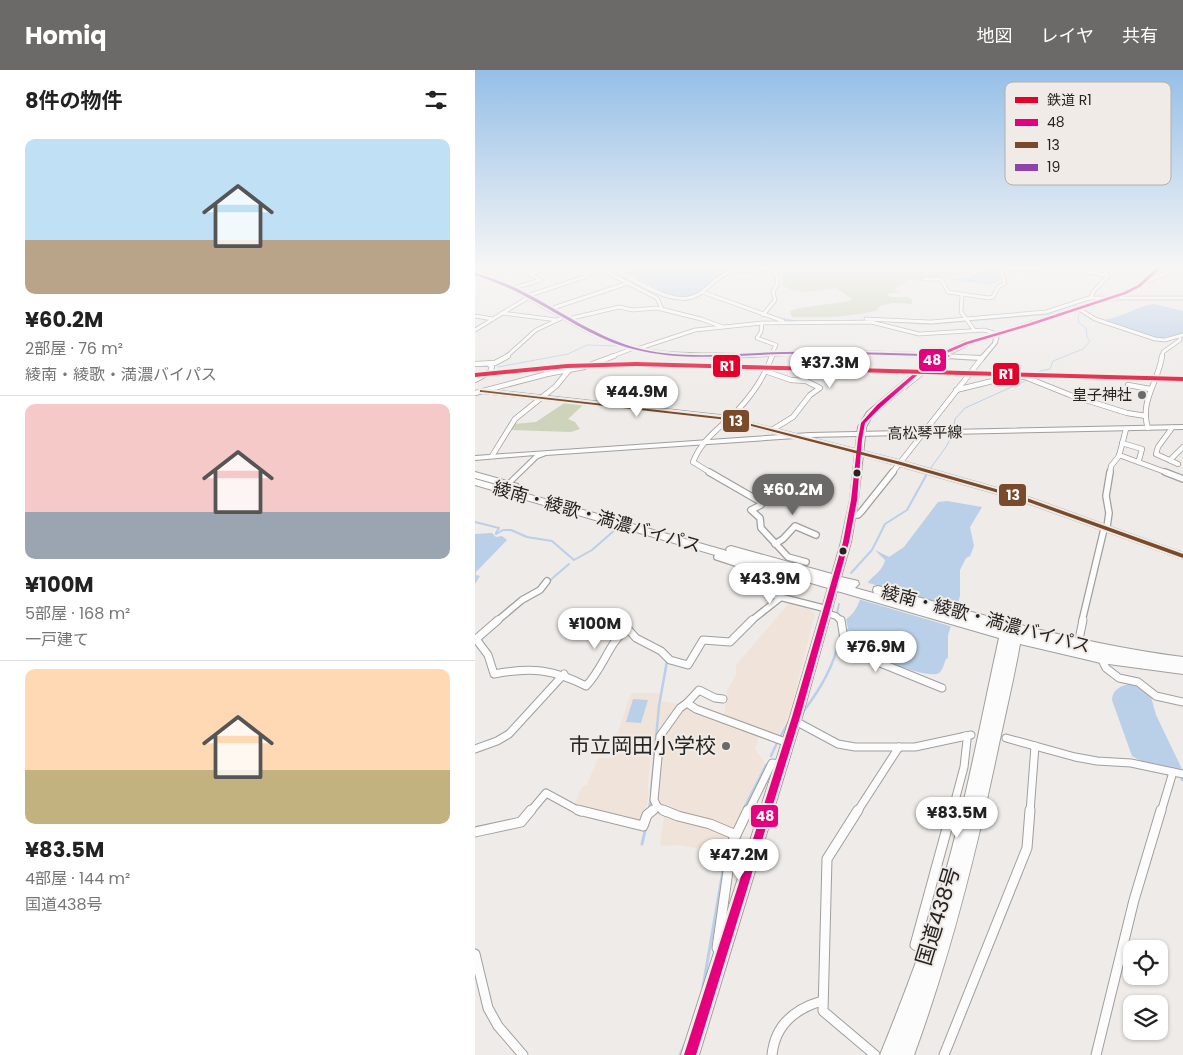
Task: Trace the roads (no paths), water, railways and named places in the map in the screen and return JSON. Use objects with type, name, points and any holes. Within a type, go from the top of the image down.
[{"type":"highway","points":[[690,1055],[796,717],[846,542],[852,515],[860,434],[866,418],[935,358],[982,338],[1074,312]]},
{"type":"highway","name":"綾南・綾歌・満濃バイパス","points":[[475,475],[506,487],[1101,658],[1183,669]]},
{"type":"highway","name":"綾南・綾歌・満濃バイパス","points":[[475,482],[506,487]]},
{"type":"highway","name":"綾南・綾歌・満濃バイパス","points":[[1011,632],[1134,655],[1183,662]]},
{"type":"highway","name":"国道438号","points":[[889,1055],[928,952],[946,896],[1011,632]]},
{"type":"highway","name":"国道438号","points":[[905,1055],[933,980],[958,898],[979,811],[1011,632]]},
{"type":"main road","points":[[555,312],[600,336],[636,348],[679,354],[869,353],[982,358],[995,342],[997,334]]},
{"type":"main road","points":[[982,338],[991,338],[995,342]]},
{"type":"main road","name":"高松琴平線","points":[[475,458],[792,435],[1183,427]]},
{"type":"main road","points":[[792,435],[1022,498],[1183,556]]},
{"type":"main road","points":[[506,487],[533,459],[543,453]]},
{"type":"street","points":[[475,364],[490,365],[510,356],[533,331],[557,320],[583,317],[601,312]]},
{"type":"street","points":[[670,312],[713,322],[725,328]]},
{"type":"street","points":[[755,312],[790,323]]},
{"type":"street","points":[[961,312],[975,331]]},
{"type":"street","points":[[855,321],[876,318],[925,322],[1046,312]]},
{"type":"street","points":[[1084,312],[1102,322],[1157,340],[1181,335],[1180,340],[1163,352],[1163,361],[1150,389],[1146,416],[1148,428]]},
{"type":"street","points":[[475,330],[502,313],[557,320]]},
{"type":"street","points":[[475,316],[493,319]]},
{"type":"street","points":[[475,393],[611,358],[690,331],[762,323],[855,321],[871,322],[919,334],[989,330],[997,334]]},
{"type":"street","points":[[762,323],[761,332],[757,338],[776,345],[765,371],[742,406],[703,441],[693,462],[761,502],[761,505],[751,510],[760,518],[761,528],[788,558],[806,562]]},
{"type":"street","points":[[852,515],[859,513],[982,358]]},
{"type":"street","points":[[475,380],[490,372],[492,367],[490,365]]},
{"type":"street","points":[[492,456],[515,418],[556,386],[569,370]]},
{"type":"street","points":[[765,371],[791,380],[807,381],[820,388],[810,394],[793,417],[772,430]]},
{"type":"street","points":[[956,390],[1009,377],[1031,378],[1070,395],[1146,416]]},
{"type":"street","points":[[1128,385],[1150,389]]},
{"type":"street","points":[[482,392],[728,419],[792,435]]},
{"type":"street","points":[[1172,428],[1158,447],[1156,454],[1178,464]]},
{"type":"street","points":[[1078,644],[1088,592],[1107,528],[1109,513],[1106,496],[1111,466],[1119,455],[1126,429]]},
{"type":"street","points":[[1122,443],[1142,449],[1139,460]]},
{"type":"street","points":[[1170,460],[1183,447]]},
{"type":"street","points":[[1119,455],[1148,463],[1153,468],[1183,479]]},
{"type":"street","points":[[775,544],[783,539],[795,526],[816,535]]},
{"type":"street","points":[[717,557],[778,577],[770,593],[836,616],[841,620],[845,646],[848,650],[942,688]]},
{"type":"street","points":[[547,581],[540,590],[521,600],[476,639],[481,643],[492,662],[494,674],[509,670],[541,669],[564,674],[586,686],[596,675],[606,652],[627,628],[636,638],[661,651],[670,660],[688,665],[703,640],[730,642],[751,621],[780,598]]},
{"type":"street","points":[[1101,658],[1106,668],[1119,678],[1138,682],[1155,696],[1183,702]]},
{"type":"street","points":[[475,749],[497,741],[509,734],[564,674]]},
{"type":"street","points":[[723,700],[699,690],[680,708],[660,736],[654,800],[657,807],[673,815],[710,824],[733,834]]},
{"type":"street","points":[[687,703],[787,743]]},
{"type":"street","points":[[796,717],[799,723],[838,744],[855,747],[899,747],[935,744],[968,736],[964,767],[915,945],[928,952]]},
{"type":"street","points":[[1006,738],[1075,757],[1097,761],[1131,763],[1178,773],[1134,900],[1096,1055]]},
{"type":"street","points":[[944,1055],[1027,848],[1035,746]]},
{"type":"street","points":[[875,1055],[823,1010],[827,859],[899,747]]},
{"type":"street","points":[[710,992],[733,834],[772,762],[781,764]]},
{"type":"street","points":[[475,832],[521,822],[546,793],[579,811],[643,826],[647,815],[657,807]]},
{"type":"street","points":[[475,954],[488,1008],[498,1026],[523,1055]]},
{"type":"street","points":[[772,1055],[774,1038],[781,1023],[789,1016],[823,1001]]},
{"type":"water","points":[[1055,312],[1047,315],[929,325],[858,320],[927,323]]},
{"type":"water","points":[[1128,312],[1183,312],[1183,333],[1157,338],[1102,320]]},
{"type":"water","points":[[947,501],[982,507],[970,527],[974,546],[970,556],[966,558],[960,570],[960,596],[948,635],[948,658],[941,670],[939,673],[924,673],[858,651],[853,647],[849,631],[846,632],[845,629],[848,629],[846,619],[851,616],[869,581],[881,569],[884,563],[885,560],[875,550],[889,557],[904,547],[938,502]]},
{"type":"water","points":[[492,533],[496,537],[502,536],[507,540],[476,572],[476,575],[480,576],[475,584],[475,534]]},
{"type":"water","points":[[1132,683],[1138,685],[1151,697],[1156,715],[1181,767],[1183,781],[1181,781],[1178,769],[1143,762],[1132,756],[1112,700],[1116,690]]},
{"type":"water","points":[[633,699],[648,700],[641,723],[626,722]]},
{"type":"waterway","points":[[927,473],[946,447],[953,434],[955,419],[965,408],[1036,376],[1040,371],[1050,369],[1053,361],[1083,349],[1090,341],[1087,337],[1086,328],[1079,323],[1078,315],[1081,312]]},
{"type":"waterway","points":[[778,318],[800,322]]},
{"type":"waterway","points":[[498,367],[568,354],[587,345],[618,346]]},
{"type":"waterway","points":[[480,366],[490,367]]},
{"type":"waterway","points":[[851,573],[872,550],[885,524],[907,510],[928,472]]},
{"type":"waterway","points":[[475,522],[499,528],[496,533]]},
{"type":"waterway","points":[[496,534],[503,530],[511,530],[527,537],[552,541],[574,560],[592,550],[616,529]]},
{"type":"waterway","points":[[548,582],[569,564]]},
{"type":"waterway","points":[[837,613],[839,604]]},
{"type":"waterway","points":[[803,712],[826,676],[840,637]]},
{"type":"waterway","points":[[651,792],[659,706],[667,661]]},
{"type":"waterway","points":[[780,737],[789,721]]},
{"type":"waterway","points":[[771,756],[777,743]]},
{"type":"waterway","points":[[744,808],[766,765]]},
{"type":"waterway","points":[[649,809],[651,797]]},
{"type":"waterway","points":[[642,844],[645,831]]},
{"type":"waterway","points":[[703,987],[728,842]]},
{"type":"waterway","points":[[680,1055],[684,1046]]},
{"type":"rail line","name":"R1","points":[[475,375],[567,366],[636,364],[1183,379]]},
{"type":"place","name":"皇子神社","points":[[1142,395]]},
{"type":"place","name":"市立岡田小学校","points":[[726,746]]}]
